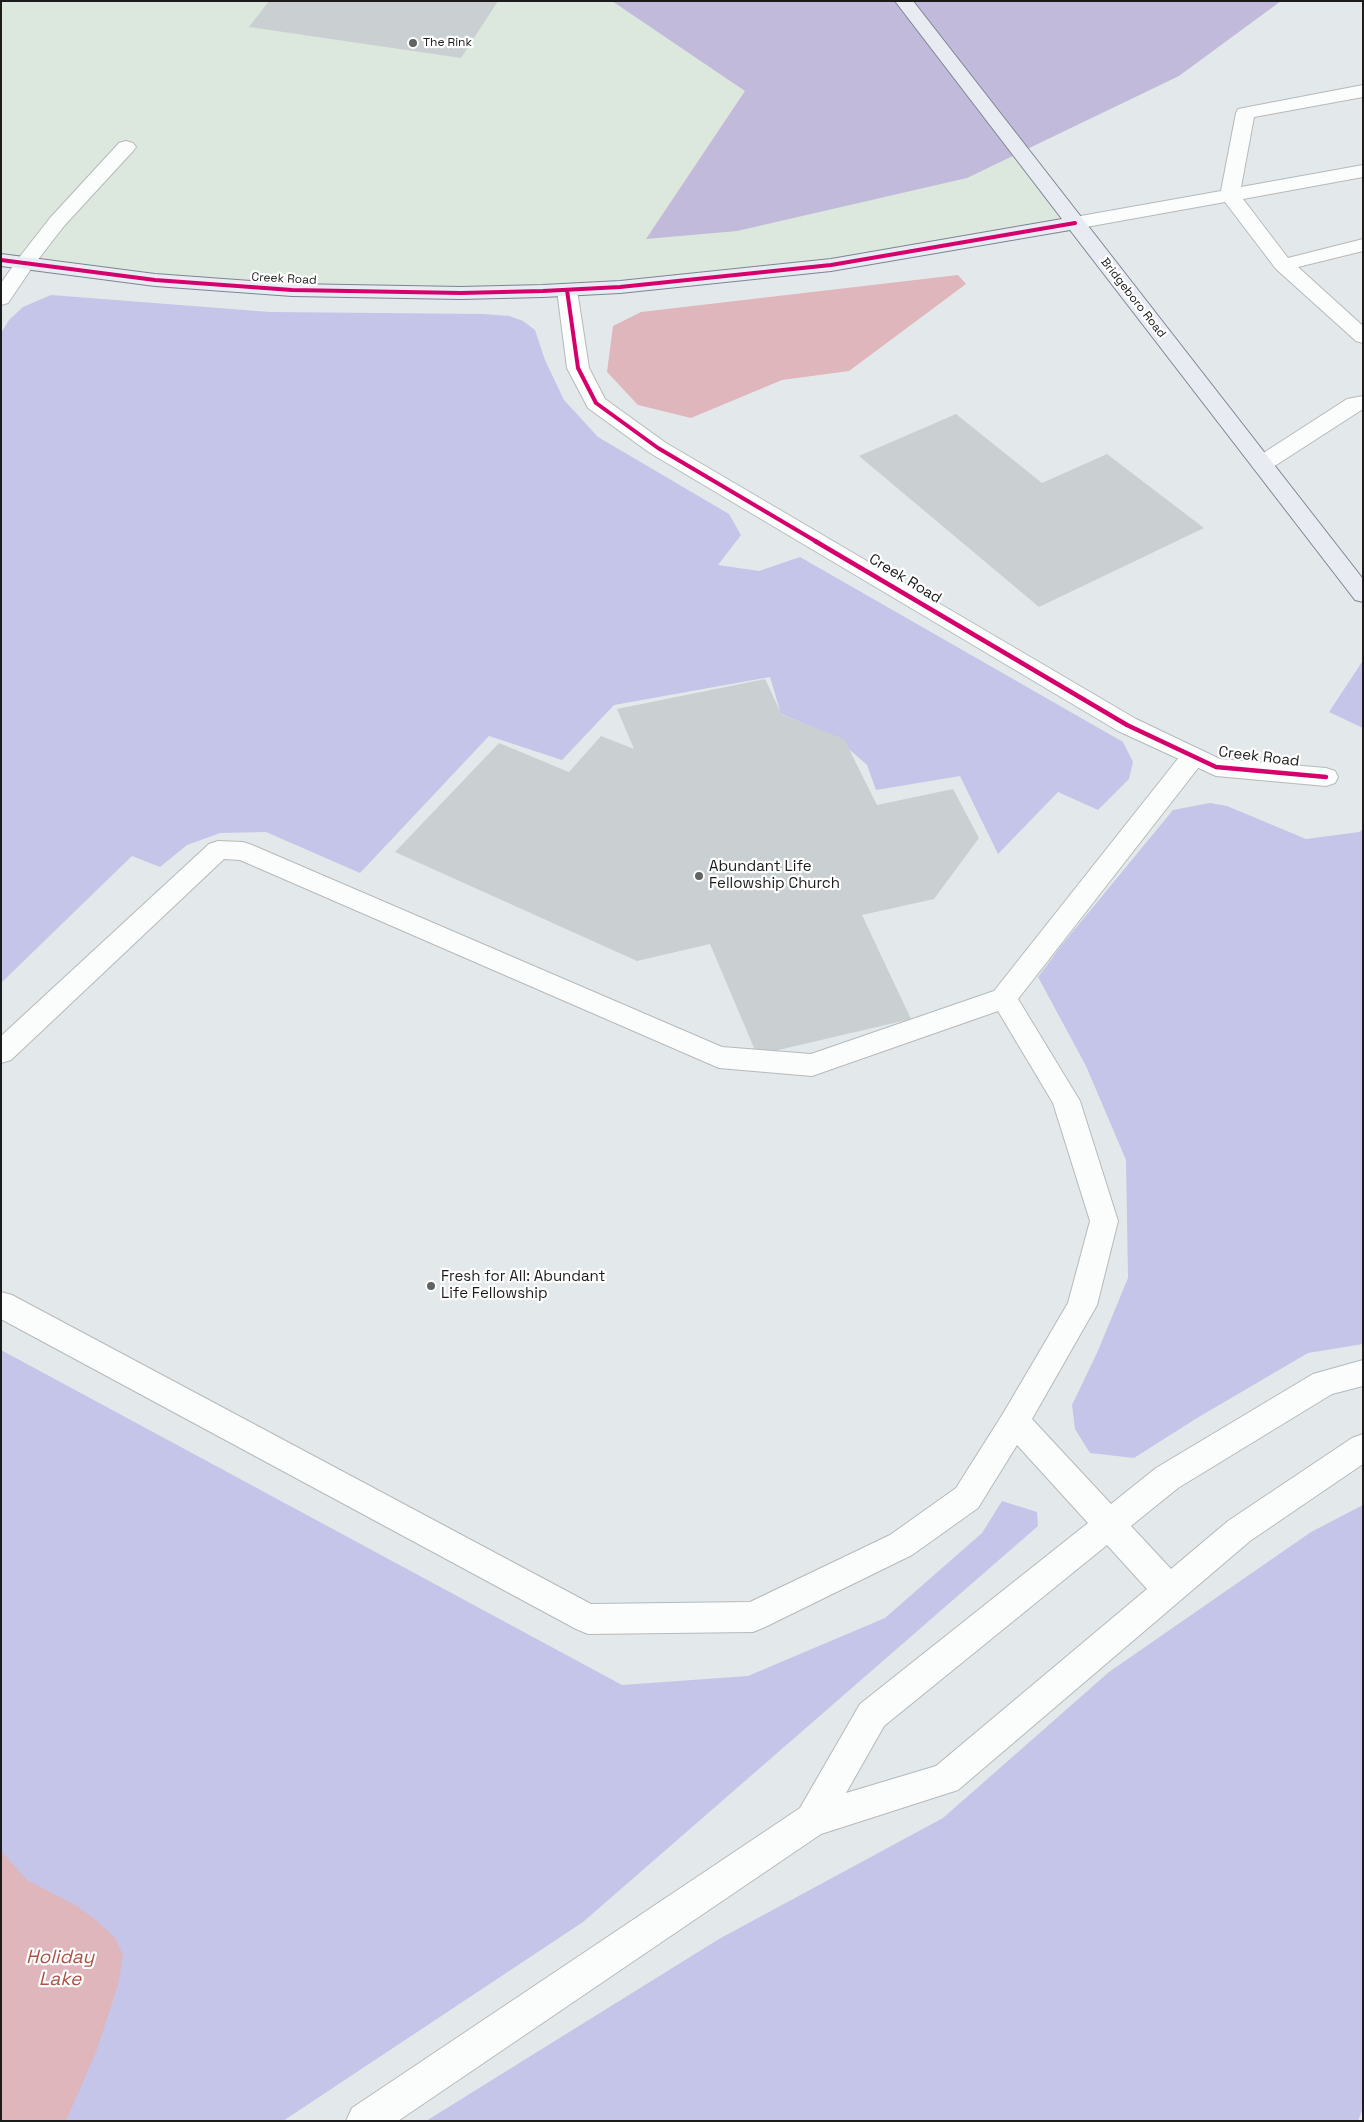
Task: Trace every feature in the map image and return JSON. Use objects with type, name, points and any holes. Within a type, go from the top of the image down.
[{"type":"street","name":"Bridgeboro Road","points":[[904,1],[1363,595]]},
{"type":"street","points":[[1363,91],[1245,113],[1230,195],[1284,265],[1363,337]]},
{"type":"street","points":[[1,299],[57,222],[126,147]]},
{"type":"street","points":[[1075,223],[1363,171]]},
{"type":"street","name":"Creek Road","points":[[1,260],[164,281],[292,290],[461,293],[567,290],[684,281],[831,265],[1075,223]]},
{"type":"street","points":[[1284,265],[1363,245]]},
{"type":"street","name":"Creek Road","points":[[567,290],[578,368],[596,403],[658,448],[1127,725],[1216,767],[1326,778]]},
{"type":"street","points":[[1262,464],[1360,406]]},
{"type":"street","points":[[1,1053],[218,850],[243,851],[719,1057],[812,1065],[1004,998],[1193,756]]},
{"type":"street","points":[[1,1304],[588,1619],[753,1617],[902,1545],[967,1498],[1082,1305],[1104,1221],[1066,1101],[1004,998]]},
{"type":"street","points":[[812,1820],[872,1715],[1167,1478],[1324,1383],[1363,1373]]},
{"type":"street","points":[[1014,1421],[1169,1590]]},
{"type":"street","points":[[365,2121],[812,1820],[946,1779],[1238,1531],[1363,1447]]},
{"type":"shaded area","points":[[1,1],[907,1],[1075,223],[760,273],[461,293],[155,280],[1,257]]},
{"type":"shaded area","points":[[612,1],[1281,1],[1179,76],[967,178],[737,231],[646,239],[745,91]]},
{"type":"shaded area","points":[[51,295],[270,312],[483,314],[509,316],[523,321],[535,330],[545,360],[564,400],[598,437],[729,514],[741,535],[718,565],[759,571],[800,557],[1123,742],[1133,762],[1129,779],[1098,810],[1058,792],[998,854],[960,776],[876,790],[867,765],[835,737],[781,714],[770,677],[614,705],[562,760],[489,736],[360,873],[266,832],[220,833],[187,845],[160,867],[132,856],[1,983],[1,333],[9,320],[23,307]]},
{"type":"shaded area","points":[[1363,662],[1363,728],[1329,712]]},
{"type":"shaded area","points":[[1210,803],[1227,806],[1306,839],[1359,832],[1363,829],[1363,1344],[1308,1353],[1197,1418],[1134,1458],[1090,1453],[1075,1429],[1072,1405],[1097,1353],[1128,1278],[1126,1160],[1086,1066],[1038,977],[1061,946],[1173,810]]},
{"type":"shaded area","points":[[1,1350],[622,1685],[748,1676],[885,1618],[982,1533],[1002,1501],[1037,1512],[1038,1526],[583,1922],[283,2121],[1,2121]]},
{"type":"shaded area","points":[[1363,1505],[1363,2108],[1358,2121],[426,2121],[719,1939],[943,1818],[1109,1672],[1311,1532]]},
{"type":"water","points":[[958,275],[966,284],[849,371],[782,380],[691,418],[638,405],[607,372],[613,326],[641,312]]},
{"type":"water","name":"Holiday Lake","points":[[1,1851],[27,1880],[77,1906],[97,1921],[115,1938],[123,1955],[118,1985],[96,2052],[66,2121],[1,2121]]},
{"type":"building","name":"The Rink","points":[[269,1],[498,1],[461,58],[249,27]]},
{"type":"building","points":[[956,414],[1042,483],[1107,454],[1204,528],[1039,607],[859,456]]},
{"type":"building","name":"Abundant Life Fellowship Church","points":[[765,679],[782,715],[844,739],[877,805],[953,789],[979,838],[934,899],[862,915],[911,1019],[757,1055],[710,944],[637,961],[395,852],[499,743],[569,772],[601,736],[634,749],[617,709]]},
{"type":"cycle path","points":[[1,260],[155,280],[292,290],[461,293],[543,291],[620,287],[831,265],[1075,223]]},
{"type":"cycle path","points":[[567,290],[578,368],[596,403],[658,448],[1127,725],[1216,767],[1326,777]]},
{"type":"place","name":"The Rink","points":[[413,43]]},
{"type":"place","name":"Abundant Life Fellowship Church","points":[[699,876]]},
{"type":"place","name":"Fresh for All: Abundant Life Fellowship","points":[[431,1286]]}]
